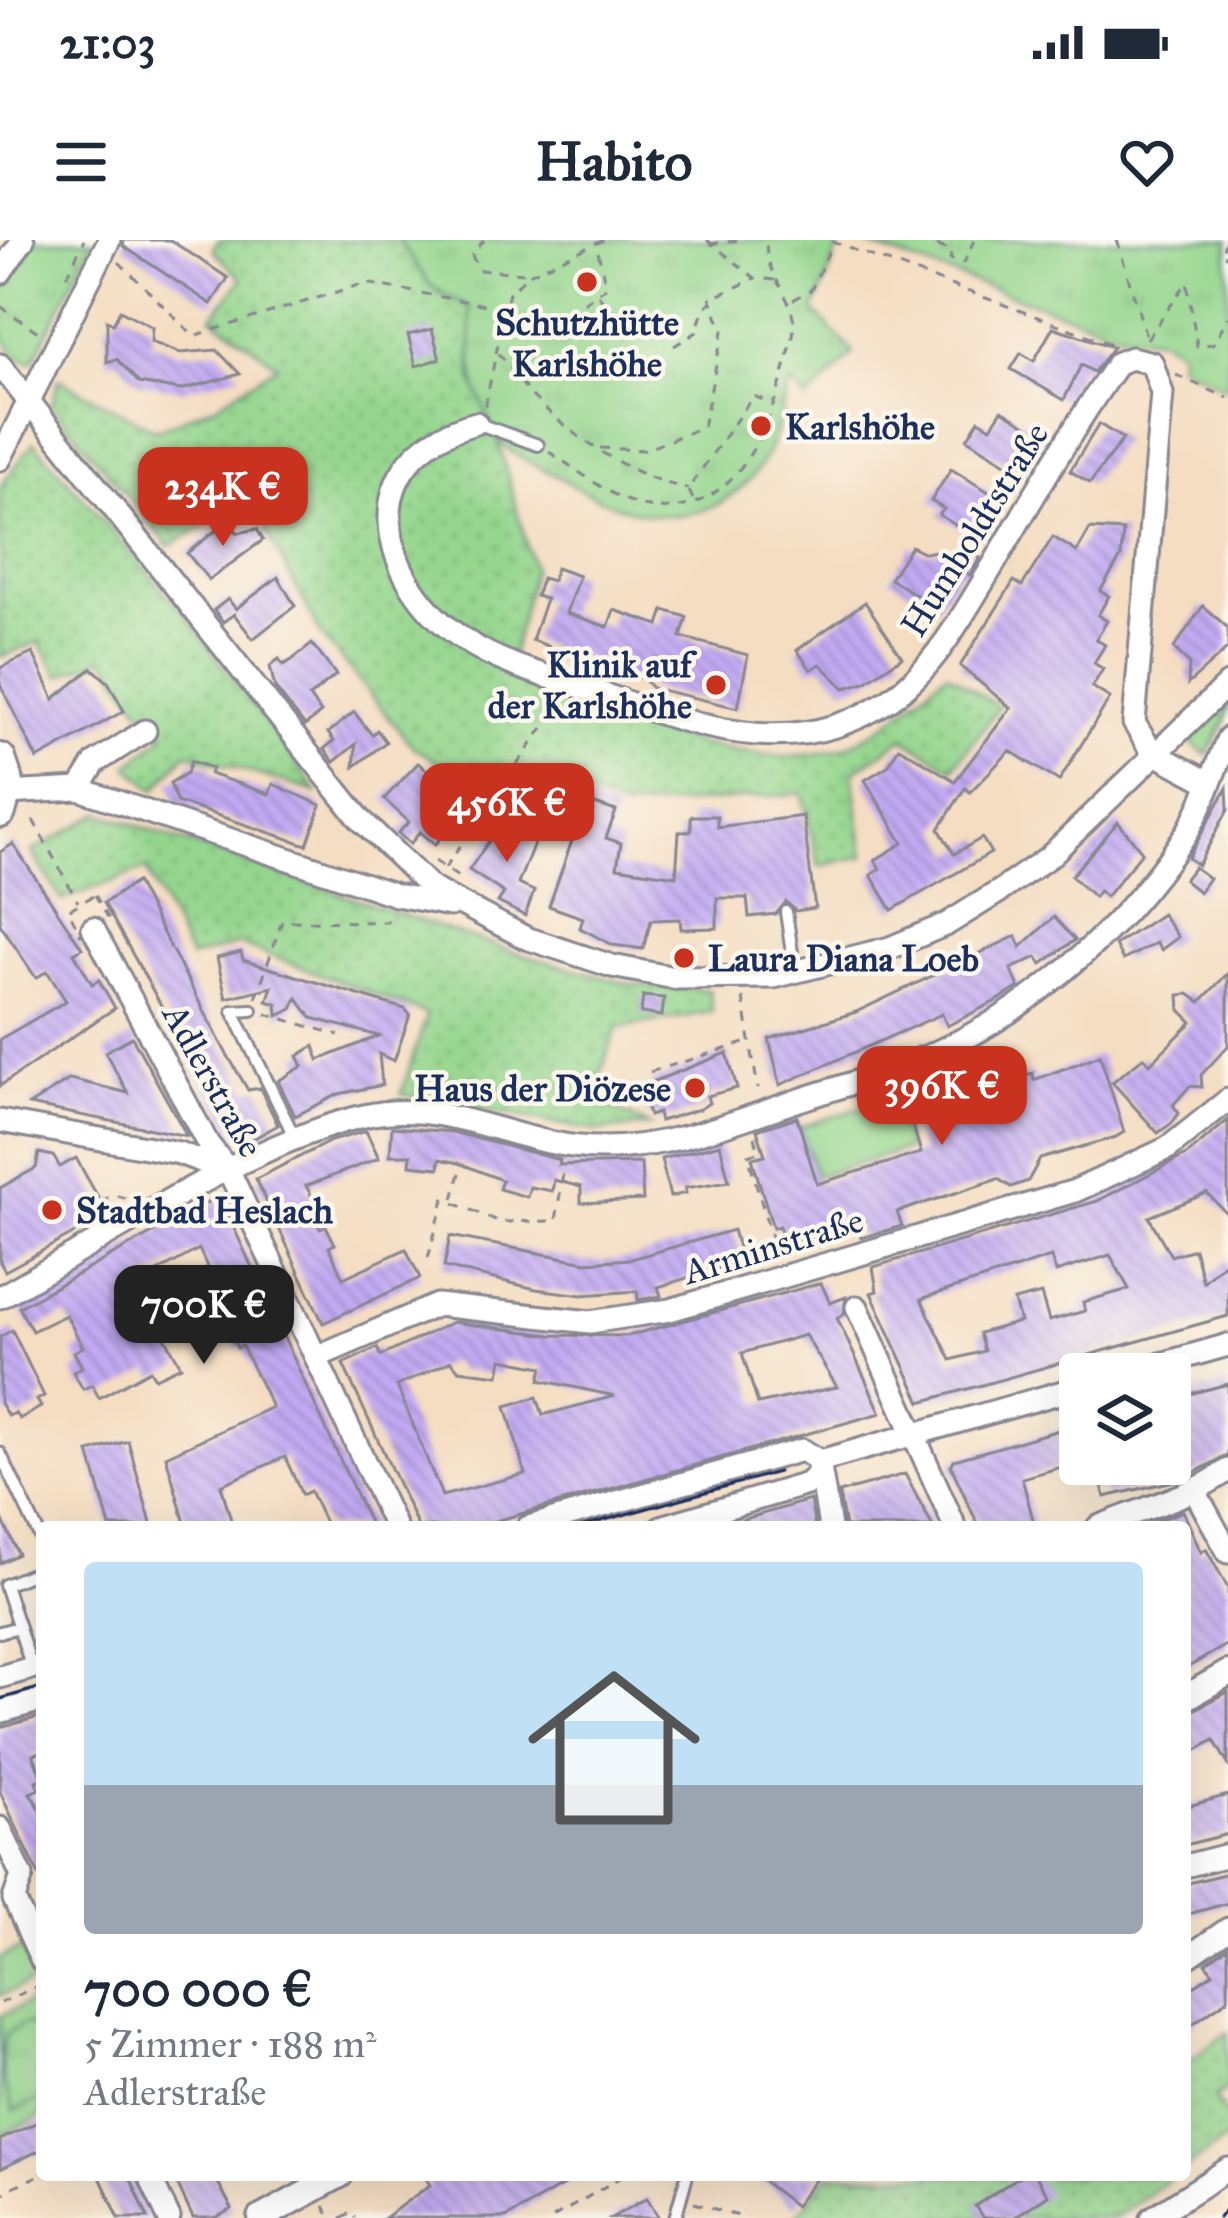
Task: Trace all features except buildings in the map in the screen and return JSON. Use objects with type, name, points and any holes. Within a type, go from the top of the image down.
[{"type":"main road","points":[[0,759],[3,803]]},
{"type":"street","points":[[0,273],[23,240]]},
{"type":"street","points":[[0,459],[113,250]]},
{"type":"street","name":"Humboldtstraße","points":[[476,423],[443,432],[421,446],[401,466],[392,487],[389,512],[398,551],[419,593],[440,619],[465,640],[548,676],[712,731],[782,738],[856,718],[914,680],[957,625],[1118,363],[1131,358],[1152,363],[1162,393],[1134,722],[1152,752]]},
{"type":"street","points":[[0,365],[381,844],[461,907],[526,938],[633,970],[675,978],[795,973],[890,948],[947,924],[1050,856],[1152,752],[1176,737],[1228,684]]},
{"type":"street","points":[[79,789],[95,763],[145,731]]},
{"type":"street","points":[[0,1297],[229,1171],[336,1124],[400,1110],[467,1115],[567,1147],[607,1148],[696,1133],[912,1063],[1026,999],[1118,921],[1186,835],[1228,738]]},
{"type":"street","points":[[1152,752],[1208,782]]},
{"type":"street","points":[[3,803],[79,789],[396,895],[461,907]]},
{"type":"street","name":"Adlerstraße","points":[[101,924],[208,1144],[229,1171],[392,1521]]},
{"type":"street","name":"Arminstraße","points":[[316,1357],[405,1316],[451,1304],[590,1322],[670,1310],[1076,1191],[1168,1148],[1228,1100]]},
{"type":"street","points":[[0,1121],[179,1154],[229,1171]]},
{"type":"street","points":[[857,1306],[952,1521]]},
{"type":"street","points":[[1191,1356],[1228,1346]]},
{"type":"street","points":[[549,1521],[802,1450],[820,1461],[1059,1393]]},
{"type":"street","points":[[681,1521],[807,1484],[817,1475],[820,1461]]},
{"type":"street","points":[[820,1461],[829,1521]]},
{"type":"street","points":[[1113,1521],[1158,1501],[1196,1493],[1225,1476]]},
{"type":"street","points":[[1196,1493],[1228,1552]]},
{"type":"street","points":[[0,1677],[36,1667]]},
{"type":"street","points":[[1191,1695],[1228,1673]]},
{"type":"street","points":[[0,1712],[36,1702]]},
{"type":"street","points":[[0,1828],[22,1876],[14,1898],[36,1948]]},
{"type":"street","points":[[1191,1864],[1228,1855]]},
{"type":"street","points":[[1191,1954],[1228,1929]]},
{"type":"street","points":[[1152,2218],[1228,2168]]},
{"type":"street","points":[[152,2181],[170,2218]]},
{"type":"street","points":[[261,2218],[329,2181]]},
{"type":"lane","points":[[476,423],[538,445]]},
{"type":"lane","points":[[786,912],[795,973]]},
{"type":"lane","points":[[252,1010],[233,1011],[296,1141]]},
{"type":"lane","points":[[0,1453],[36,1528]]},
{"type":"lane","points":[[36,1572],[5,1585],[36,1665]]},
{"type":"lane","points":[[0,1632],[19,1627]]},
{"type":"lane","points":[[675,2218],[685,2181]]},
{"type":"path","points":[[66,277],[84,240]]},
{"type":"path","points":[[484,240],[472,255],[478,270],[531,273]]},
{"type":"path","points":[[476,423],[509,292],[531,273],[604,240]]},
{"type":"path","points":[[708,242],[741,240]]},
{"type":"path","points":[[538,445],[616,495],[656,508],[694,501],[750,461],[775,404],[794,331],[792,301],[768,264],[767,240]]},
{"type":"path","points":[[937,242],[952,250],[950,259],[964,263],[974,240]]},
{"type":"path","points":[[1117,240],[1142,322]]},
{"type":"path","points":[[1226,240],[1221,254],[1228,257]]},
{"type":"path","points":[[708,242],[755,278]]},
{"type":"path","points":[[792,301],[811,290],[833,242],[1110,340]]},
{"type":"path","points":[[503,328],[544,331],[606,287],[597,245]]},
{"type":"path","points":[[113,250],[194,336],[366,283],[502,308]]},
{"type":"path","points":[[674,346],[697,332],[710,297],[755,278],[777,280]]},
{"type":"path","points":[[1147,340],[1187,283],[1197,346],[1213,344],[1228,317]]},
{"type":"path","points":[[597,293],[615,313],[643,321]]},
{"type":"path","points":[[600,448],[645,450],[703,427],[723,331],[710,297]]},
{"type":"path","points":[[0,306],[37,332],[32,346]]},
{"type":"path","points":[[497,353],[547,410],[651,481],[688,490],[694,501]]},
{"type":"path","points":[[516,374],[557,383],[591,371]]},
{"type":"path","points":[[1181,374],[1228,398]]},
{"type":"path","points":[[688,490],[704,459],[753,395],[775,404]]},
{"type":"path","points":[[446,868],[561,703]]},
{"type":"path","points":[[33,820],[79,904],[95,895],[101,924]]},
{"type":"path","points":[[432,860],[459,878]]},
{"type":"path","points":[[338,1035],[252,1010],[282,921],[387,922]]},
{"type":"path","points":[[743,1007],[760,1097]]},
{"type":"path","points":[[650,1072],[750,1042]]},
{"type":"path","points":[[753,1130],[759,1152],[748,1155],[776,1250]]},
{"type":"path","points":[[428,1258],[444,1199],[500,1222],[556,1221],[567,1147]]},
{"type":"path","points":[[453,1201],[463,1166]]},
{"type":"path","points":[[210,1286],[232,1333]]},
{"type":"path","points":[[0,2003],[36,1987]]},
{"type":"path","points":[[0,2199],[6,2190],[36,2177]]},
{"type":"path","points":[[553,2218],[614,2181]]},
{"type":"path","points":[[690,2195],[696,2207],[718,2206],[746,2218]]},
{"type":"path","points":[[341,2218],[352,2212],[355,2218]]},
{"type":"green space","points":[[29,240],[93,240],[33,362],[8,345],[0,302],[0,289],[14,282],[9,272]]},
{"type":"green space","points":[[218,240],[398,240],[432,287],[470,308],[472,378],[498,440],[533,569],[507,675],[669,735],[756,754],[797,756],[851,744],[895,717],[947,672],[999,707],[953,768],[903,738],[853,772],[864,856],[819,866],[802,793],[623,809],[584,793],[556,827],[414,748],[322,636],[250,500],[169,546],[52,406],[58,379],[156,430],[216,405],[278,365],[212,317],[242,279],[213,250]]},
{"type":"green space","name":"Karlshöhe","points":[[398,240],[842,240],[814,311],[854,353],[807,400],[790,383],[769,449],[738,491],[692,513],[643,513],[593,496],[498,440],[478,395],[470,308],[432,287]]},
{"type":"green space","points":[[853,240],[1228,240],[1228,389],[1178,363],[1180,350],[1162,339],[1120,333]]},
{"type":"green space","points":[[34,442],[184,613],[317,792],[186,753],[155,790],[128,766],[165,734],[139,707],[105,658],[60,676],[39,642],[0,657],[0,487]]},
{"type":"green space","points":[[1228,703],[1225,722],[1207,755],[1189,741]]},
{"type":"green space","points":[[100,813],[519,954],[629,984],[709,990],[712,1012],[617,1028],[592,1097],[649,1126],[596,1131],[401,1094],[427,1014],[239,944],[190,958],[146,869],[62,900],[32,852]]},
{"type":"green space","points":[[892,1098],[908,1149],[816,1176],[801,1127]]},
{"type":"green space","points":[[24,1947],[36,1980],[0,1996],[0,1958]]},
{"type":"green space","points":[[36,2000],[36,2119],[0,2135],[0,2016]]},
{"type":"green space","points":[[24,2024],[36,2026],[36,2101],[14,2111],[4,2082],[6,2034]]},
{"type":"green space","points":[[1228,2032],[1228,2089],[1215,2097],[1228,2119],[1228,2138],[1191,2164],[1191,2059]]},
{"type":"green space","points":[[823,2181],[1166,2181],[1114,2218],[795,2218]]},
{"type":"tram line","points":[[602,1521],[778,1472]]},
{"type":"tram line","points":[[0,1699],[36,1689]]},
{"type":"tram line","points":[[1219,2218],[1228,2206]]},
{"type":"place","name":"Schutzhütte Karlshöhe","points":[[587,282]]},
{"type":"place","name":"Karlshöhe","points":[[761,426]]},
{"type":"place","name":"Klinik auf der Karlshöhe","points":[[716,685]]},
{"type":"place","name":"Laura Diana Loeb","points":[[684,958]]},
{"type":"place","name":"Haus der Diözese","points":[[695,1088]]},
{"type":"place","name":"Stadtbad Heslach","points":[[52,1210]]}]
